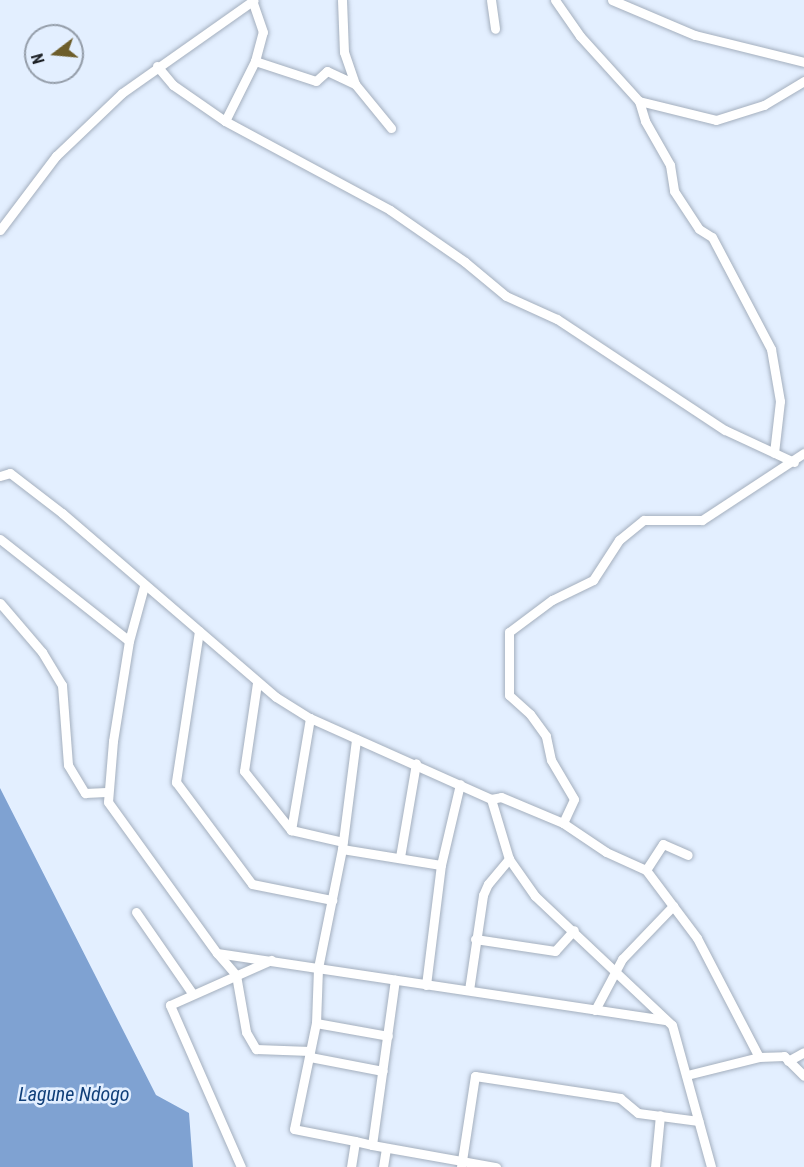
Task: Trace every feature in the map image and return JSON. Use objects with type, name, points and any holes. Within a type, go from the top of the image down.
[{"type":"street","points":[[0,230],[56,156],[158,66],[253,0],[263,32],[255,61],[225,121]]},
{"type":"street","points":[[342,0],[344,52],[355,84],[391,128]]},
{"type":"street","points":[[492,0],[495,29]]},
{"type":"street","points":[[555,0],[580,36],[639,101],[645,121],[670,165],[674,191],[699,229],[712,237],[771,349],[780,401],[774,453]]},
{"type":"street","points":[[612,0],[724,44],[804,62]]},
{"type":"street","points":[[255,61],[316,81],[327,71],[355,84]]},
{"type":"street","points":[[158,66],[173,85],[225,121],[390,210],[465,262],[506,296],[557,319],[717,425],[794,462]]},
{"type":"street","points":[[639,101],[717,120],[764,105],[804,81]]},
{"type":"street","points":[[563,823],[574,799],[551,760],[546,736],[530,714],[509,695],[509,632],[552,600],[593,580],[619,540],[644,520],[702,520],[794,462],[804,453]]},
{"type":"street","points":[[0,476],[10,473],[199,631],[257,683],[310,717],[491,799],[501,797],[563,823],[606,852],[646,870],[697,938],[759,1057]]},
{"type":"street","points":[[0,540],[129,641]]},
{"type":"street","points":[[144,586],[129,641],[106,792],[108,802],[217,953],[236,975],[246,1032],[256,1049],[310,1054],[383,1071]]},
{"type":"street","points":[[0,603],[42,651],[62,685],[68,765],[85,793],[106,792]]},
{"type":"street","points":[[199,631],[176,782],[252,884],[332,900]]},
{"type":"street","points":[[257,683],[244,771],[291,830],[342,846],[441,865]]},
{"type":"street","points":[[291,830],[310,717]]},
{"type":"street","points":[[356,739],[342,846],[318,968],[316,1023],[294,1129],[461,1164],[496,1167]]},
{"type":"street","points":[[400,858],[416,764]]},
{"type":"street","points":[[426,985],[441,865],[460,784]]},
{"type":"street","points":[[491,799],[509,859],[535,896],[574,930],[672,1025],[711,1167]]},
{"type":"street","points":[[646,870],[663,844],[688,855]]},
{"type":"street","points":[[469,990],[476,939],[488,884],[509,859]]},
{"type":"street","points":[[595,1010],[622,959],[673,906]]},
{"type":"street","points":[[136,912],[192,993]]},
{"type":"street","points":[[476,939],[555,951],[574,930]]},
{"type":"street","points":[[217,953],[273,959],[426,985],[665,1020]]},
{"type":"street","points":[[241,1167],[170,1005],[192,993],[273,959]]},
{"type":"street","points":[[372,1145],[395,980]]},
{"type":"street","points":[[316,1023],[388,1036]]},
{"type":"street","points":[[788,1061],[804,1052]]},
{"type":"street","points":[[687,1075],[759,1057],[784,1056],[804,1076]]},
{"type":"street","points":[[461,1164],[475,1076],[620,1098],[638,1113],[698,1121]]},
{"type":"street","points":[[655,1167],[660,1115]]},
{"type":"street","points":[[351,1167],[355,1142]]},
{"type":"street","points":[[383,1167],[386,1148]]},
{"type":"water","name":"Lagune Ndogo","points":[[0,788],[156,1095],[189,1113],[193,1167],[0,1167]]}]
